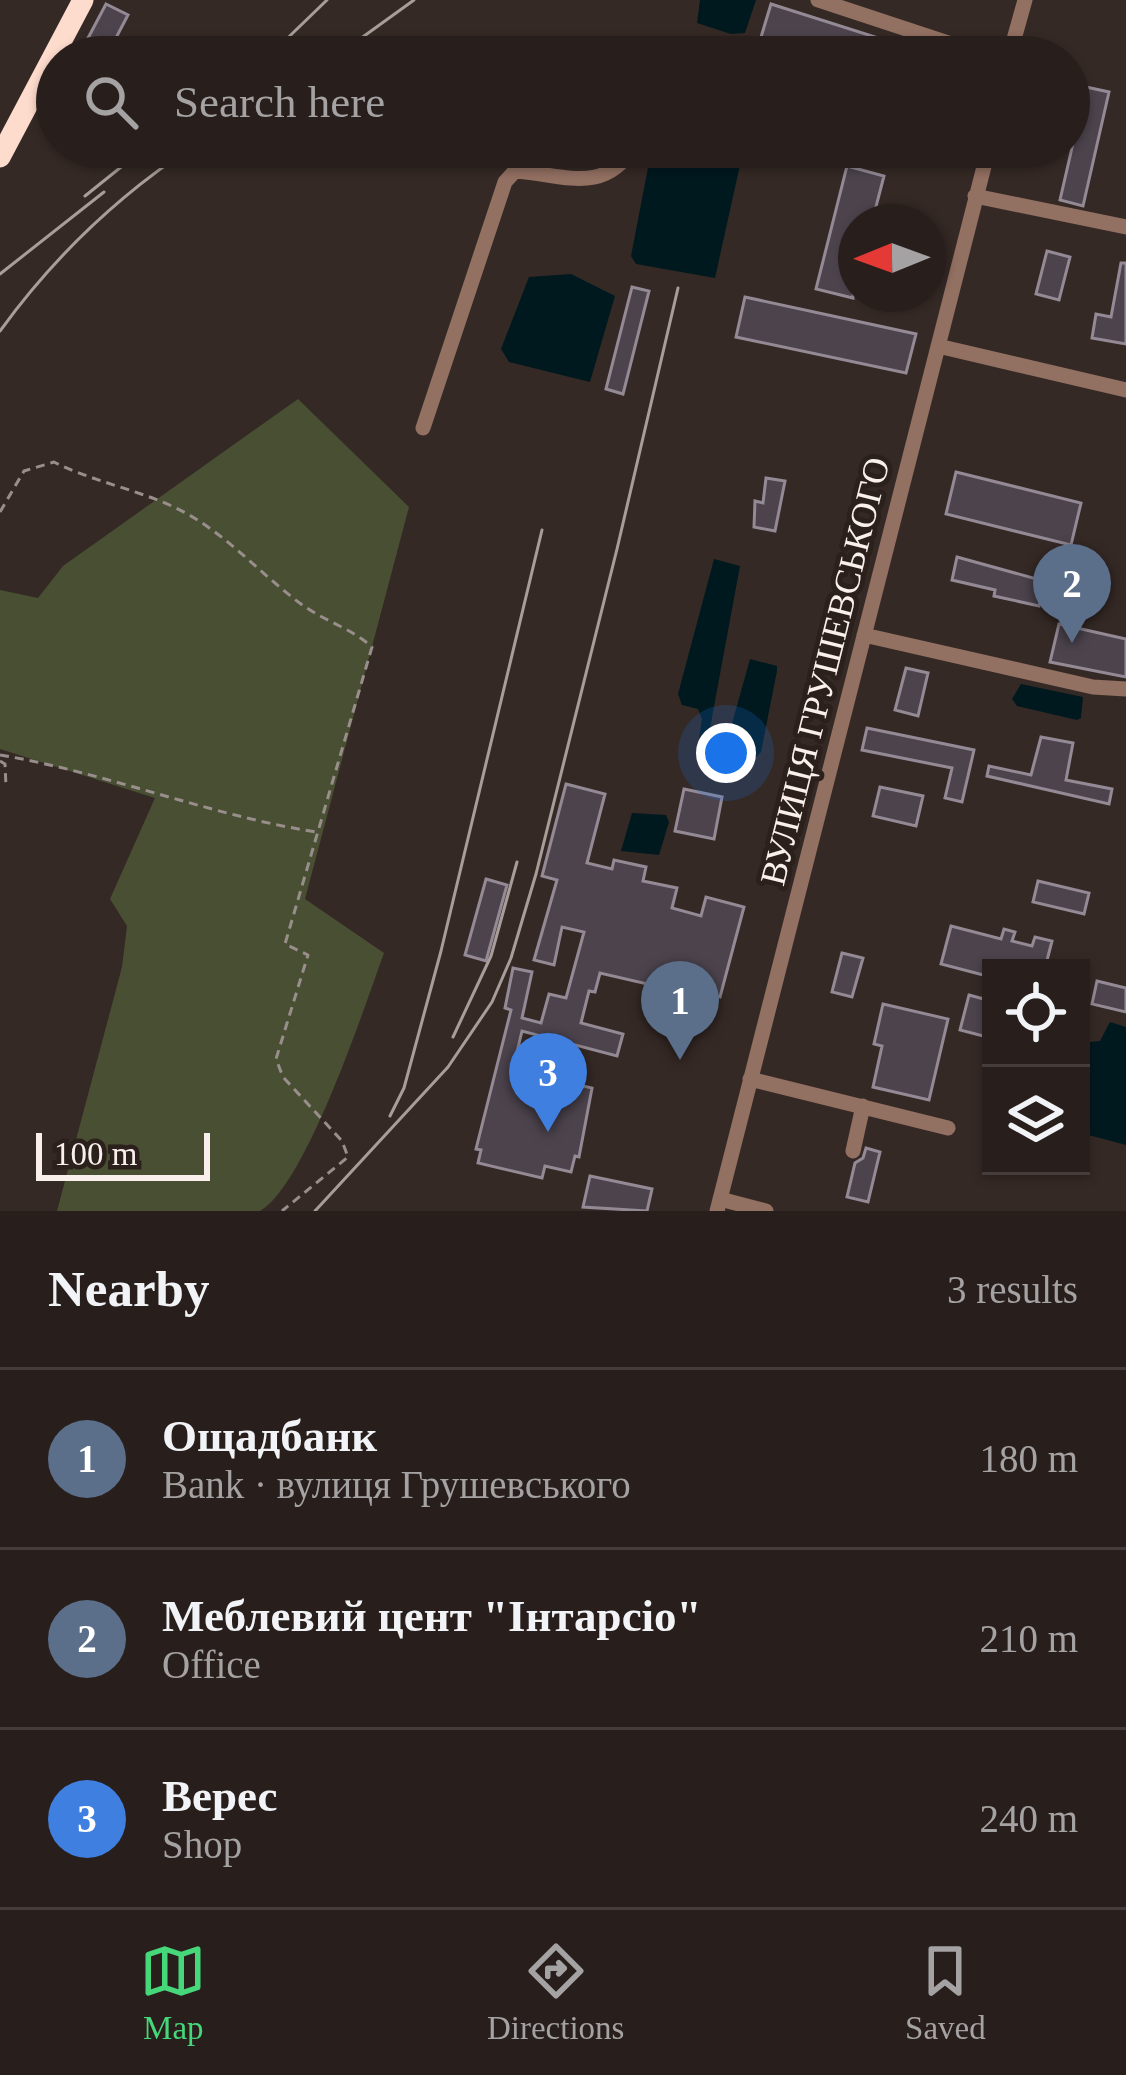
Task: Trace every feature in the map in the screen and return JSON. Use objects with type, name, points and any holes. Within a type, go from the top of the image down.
[{"type":"highway","points":[[63,36],[82,0]]},
{"type":"highway","points":[[0,157],[36,88]]},
{"type":"street","points":[[818,0],[927,36]]},
{"type":"street","points":[[1015,36],[1025,0]]},
{"type":"street","points":[[423,428],[505,182],[515,171],[597,178],[620,168]]},
{"type":"street","name":"ВУЛИЦЯ ГРУШЕВСЬКОГО","points":[[718,1205],[982,168]]},
{"type":"street","points":[[975,196],[1126,227]]},
{"type":"street","points":[[938,346],[1126,390]]},
{"type":"street","points":[[864,634],[1093,687],[1126,688]]},
{"type":"street","points":[[750,1079],[948,1128]]},
{"type":"street","points":[[854,1150],[863,1106]]},
{"type":"street","points":[[718,1205],[766,1211]]},
{"type":"path","points":[[0,512],[24,471],[54,462],[85,477],[130,488],[182,511],[304,607],[357,633],[372,647],[284,944],[308,955],[276,1058],[283,1076],[341,1141],[348,1157],[282,1211]]},
{"type":"path","points":[[0,758],[120,780],[248,821],[318,832]]},
{"type":"path","points":[[0,758],[5,764],[6,787]]},
{"type":"green space","points":[[298,399],[409,507],[305,899],[384,953],[314,1132],[278,1195],[260,1211],[57,1211],[122,967],[127,926],[110,899],[155,798],[0,749],[0,590],[38,598],[63,566]]},
{"type":"water","points":[[700,0],[756,0],[745,33],[731,34],[697,23]]},
{"type":"water","points":[[648,168],[739,168],[715,278],[636,264],[631,256]]},
{"type":"water","points":[[571,274],[615,296],[590,382],[509,362],[501,349],[529,277]]},
{"type":"water","points":[[714,559],[740,566],[708,739],[699,738],[702,719],[698,709],[682,705],[678,694]]},
{"type":"water","points":[[750,659],[777,666],[777,671],[761,752],[743,758],[726,745]]},
{"type":"water","points":[[1021,684],[1083,697],[1081,718],[1017,706],[1012,699]]},
{"type":"water","points":[[632,813],[666,815],[669,822],[659,855],[621,851]]},
{"type":"water","points":[[1110,1022],[1126,1027],[1126,1145],[1090,1135],[1090,1042],[1100,1041]]},
{"type":"building","points":[[106,4],[128,15],[117,36],[89,36]]},
{"type":"building","points":[[771,4],[872,36],[761,36]]},
{"type":"building","points":[[1090,88],[1109,92],[1083,206],[1060,200],[1067,168],[1090,168]]},
{"type":"building","points":[[846,168],[854,168],[884,176],[877,204],[838,204],[838,294],[816,289]]},
{"type":"building","points":[[1047,251],[1070,257],[1059,300],[1036,294]]},
{"type":"building","points":[[1121,263],[1126,263],[1126,344],[1092,338],[1096,314],[1111,317]]},
{"type":"building","points":[[632,287],[649,291],[623,394],[606,389]]},
{"type":"building","points":[[745,297],[916,334],[906,373],[736,337]]},
{"type":"building","points":[[956,472],[1081,503],[1071,545],[946,514]]},
{"type":"building","points":[[766,478],[785,481],[775,531],[754,527],[755,501],[763,503]]},
{"type":"building","points":[[957,557],[1044,581],[1039,606],[952,580]]},
{"type":"building","points":[[1059,624],[1126,639],[1126,677],[1050,662]]},
{"type":"building","points":[[906,668],[928,673],[918,716],[895,710]]},
{"type":"building","points":[[867,728],[974,750],[962,802],[945,798],[952,768],[862,750]]},
{"type":"building","points":[[1041,737],[1073,743],[1066,780],[1112,789],[1109,804],[987,776],[989,766],[1031,775]]},
{"type":"building","points":[[566,784],[605,794],[587,863],[612,869],[614,860],[646,867],[643,881],[677,888],[672,908],[701,916],[706,897],[744,907],[720,997],[685,988],[682,1000],[650,991],[652,985],[600,973],[595,992],[589,991],[581,1023],[623,1034],[617,1056],[522,1031],[513,1069],[592,1088],[579,1157],[575,1156],[571,1172],[545,1166],[542,1178],[478,1163],[481,1150],[476,1149],[511,1010],[505,1008],[513,968],[532,972],[522,1018],[541,1023],[549,994],[566,998],[584,932],[562,927],[554,965],[534,960],[557,880],[542,876]]},
{"type":"building","points":[[880,787],[923,796],[916,826],[873,816]]},
{"type":"building","points":[[684,789],[722,797],[714,839],[675,831]]},
{"type":"building","points":[[486,879],[507,885],[486,961],[465,955]]},
{"type":"building","points":[[1038,881],[1089,893],[1084,914],[1033,902]]},
{"type":"building","points":[[951,926],[1001,939],[1004,929],[1015,932],[1012,941],[1032,946],[1035,937],[1052,941],[1047,959],[982,959],[982,975],[941,964]]},
{"type":"building","points":[[842,953],[863,958],[852,997],[832,992]]},
{"type":"building","points":[[1097,981],[1126,988],[1126,1012],[1092,1004]]},
{"type":"building","points":[[969,995],[982,999],[982,1036],[960,1030]]},
{"type":"building","points":[[883,1004],[948,1019],[929,1100],[873,1087],[882,1046],[874,1044]]},
{"type":"building","points":[[866,1148],[880,1152],[868,1202],[847,1197],[855,1163]]},
{"type":"building","points":[[590,1176],[652,1189],[647,1211],[583,1207]]},
{"type":"railway","points":[[290,36],[327,0]]},
{"type":"railway","points":[[364,36],[414,0]]},
{"type":"railway","points":[[85,196],[120,168]]},
{"type":"railway","points":[[0,331],[87,230],[163,168]]},
{"type":"railway","points":[[0,274],[104,192]]},
{"type":"railway","points":[[315,1211],[448,1067],[492,1002],[511,958],[536,874],[678,288]]},
{"type":"railway","points":[[390,1116],[404,1088],[441,951],[542,530]]},
{"type":"railway","points":[[453,1037],[491,956],[517,862]]},
{"type":"place","name":"Меблевий цент \"Інтарсіо\"","points":[[1072,643]]},
{"type":"place","name":"Ощадбанк","points":[[680,1060]]},
{"type":"place","name":"Верес","points":[[548,1132]]}]
